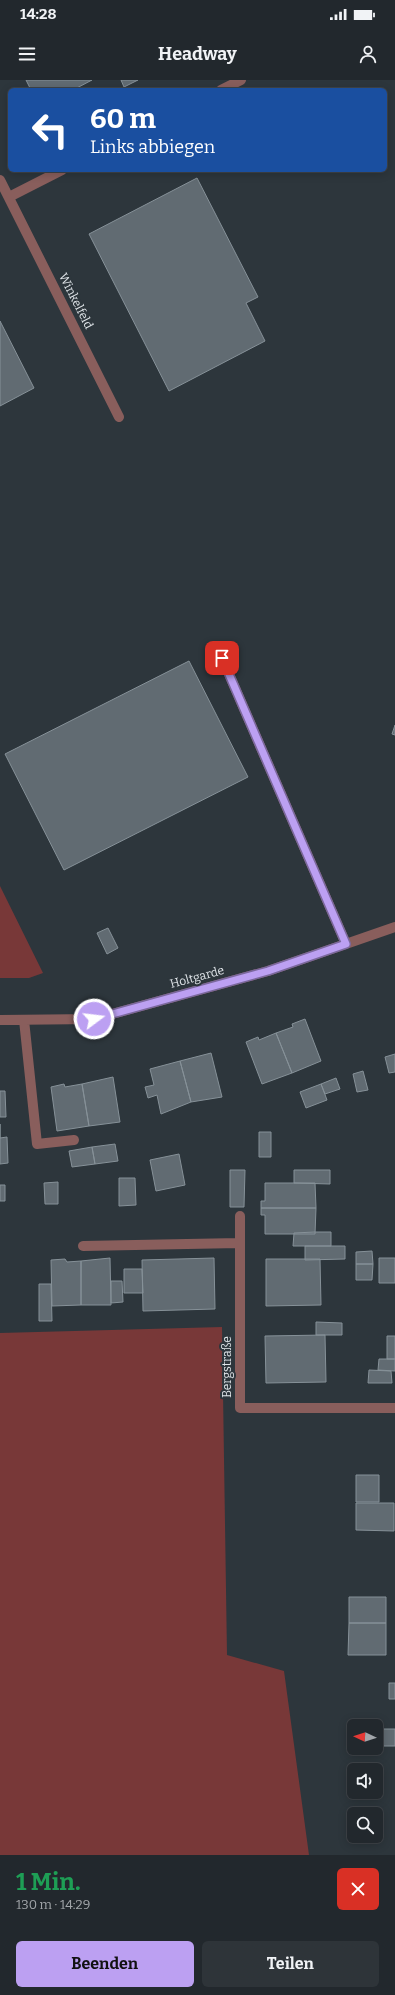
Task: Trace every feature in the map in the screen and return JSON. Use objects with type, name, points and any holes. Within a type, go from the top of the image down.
[{"type":"street","points":[[225,88],[241,80]]},
{"type":"street","points":[[9,197],[58,172]]},
{"type":"street","name":"Winkelfeld","points":[[0,180],[119,417]]},
{"type":"street","points":[[222,658],[346,944]]},
{"type":"street","name":"Holtgarde","points":[[0,1020],[94,1019],[268,971],[395,927]]},
{"type":"street","points":[[24,1020],[37,1144],[74,1140]]},
{"type":"street","name":"Bergstraße","points":[[240,1216],[240,1408],[395,1408]]},
{"type":"street","points":[[83,1246],[239,1243]]},
{"type":"shaded area","points":[[0,886],[43,973],[29,978],[0,978]]},
{"type":"shaded area","points":[[222,1327],[227,1655],[284,1671],[309,1855],[0,1855],[0,1333]]},
{"type":"building","points":[[26,80],[92,80],[77,88],[30,88]]},
{"type":"building","points":[[121,80],[138,80],[124,87]]},
{"type":"building","points":[[197,178],[258,297],[246,303],[265,341],[169,391],[89,234]]},
{"type":"building","points":[[0,321],[34,388],[0,406]]},
{"type":"building","points":[[189,661],[248,777],[64,870],[5,754]]},
{"type":"building","points":[[395,725],[395,735],[392,734]]},
{"type":"building","points":[[108,928],[118,948],[107,954],[97,933]]},
{"type":"building","points":[[305,1019],[321,1061],[292,1073],[276,1033],[293,1027],[292,1024]]},
{"type":"building","points":[[276,1033],[292,1073],[262,1084],[246,1042],[258,1037],[259,1040]]},
{"type":"building","points":[[211,1053],[222,1097],[191,1102],[180,1061]]},
{"type":"building","points":[[395,1054],[395,1072],[389,1073],[385,1057]]},
{"type":"building","points":[[180,1061],[191,1102],[161,1114],[157,1095],[148,1098],[145,1087],[154,1085],[150,1069]]},
{"type":"building","points":[[363,1071],[368,1090],[357,1092],[353,1074]]},
{"type":"building","points":[[113,1077],[120,1122],[89,1126],[82,1084]]},
{"type":"building","points":[[336,1078],[340,1089],[325,1094],[321,1084]]},
{"type":"building","points":[[64,1084],[65,1087],[82,1084],[89,1126],[57,1131],[51,1087]]},
{"type":"building","points":[[321,1084],[327,1100],[306,1108],[300,1092]]},
{"type":"building","points":[[0,1091],[5,1091],[6,1117],[0,1117]]},
{"type":"building","points":[[259,1132],[271,1132],[271,1157],[259,1157]]},
{"type":"building","points":[[7,1137],[8,1163],[0,1164],[0,1138]]},
{"type":"building","points":[[115,1144],[118,1161],[95,1164],[92,1147]]},
{"type":"building","points":[[92,1147],[95,1164],[72,1167],[69,1151]]},
{"type":"building","points":[[179,1154],[185,1185],[156,1191],[150,1160]]},
{"type":"building","points":[[230,1170],[245,1170],[244,1207],[230,1207]]},
{"type":"building","points":[[294,1170],[330,1170],[330,1184],[294,1183]]},
{"type":"building","points":[[119,1178],[135,1178],[136,1205],[119,1206]]},
{"type":"building","points":[[58,1182],[58,1204],[45,1204],[44,1183]]},
{"type":"building","points":[[265,1183],[315,1183],[316,1208],[261,1208],[261,1201],[265,1201]]},
{"type":"building","points":[[0,1185],[5,1185],[5,1201],[0,1201]]},
{"type":"building","points":[[261,1208],[316,1208],[315,1234],[265,1234],[265,1215],[261,1215]]},
{"type":"building","points":[[331,1232],[331,1246],[293,1246],[294,1233]]},
{"type":"building","points":[[305,1246],[345,1246],[345,1259],[305,1260]]},
{"type":"building","points":[[372,1251],[373,1264],[356,1264],[356,1252]]},
{"type":"building","points":[[110,1258],[111,1305],[81,1305],[81,1261]]},
{"type":"building","points":[[214,1258],[215,1309],[143,1311],[142,1260]]},
{"type":"building","points":[[379,1258],[395,1258],[395,1283],[379,1283]]},
{"type":"building","points":[[65,1259],[67,1262],[81,1261],[81,1305],[52,1306],[51,1260]]},
{"type":"building","points":[[266,1259],[320,1259],[321,1305],[266,1306]]},
{"type":"building","points":[[356,1264],[373,1264],[372,1280],[356,1280]]},
{"type":"building","points":[[124,1269],[142,1269],[143,1293],[124,1293]]},
{"type":"building","points":[[111,1281],[122,1281],[123,1302],[111,1303]]},
{"type":"building","points":[[39,1284],[51,1284],[52,1321],[39,1321]]},
{"type":"building","points":[[316,1322],[342,1323],[342,1335],[316,1335]]},
{"type":"building","points":[[325,1335],[326,1382],[266,1383],[265,1336]]},
{"type":"building","points":[[387,1336],[395,1336],[395,1359],[387,1359]]},
{"type":"building","points":[[379,1359],[395,1359],[395,1371],[378,1370]]},
{"type":"building","points":[[369,1370],[391,1371],[392,1383],[368,1383]]},
{"type":"building","points":[[356,1475],[379,1475],[379,1502],[356,1502]]},
{"type":"building","points":[[356,1503],[394,1503],[394,1531],[356,1530]]},
{"type":"building","points":[[349,1597],[386,1597],[386,1623],[349,1623]]},
{"type":"building","points":[[349,1623],[386,1623],[386,1655],[348,1655]]},
{"type":"building","points":[[389,1683],[395,1683],[395,1699],[389,1699]]},
{"type":"building","points":[[383,1729],[395,1729],[395,1746],[383,1746]]},
{"type":"route","points":[[94,1019],[268,971],[346,944],[222,658]]}]
